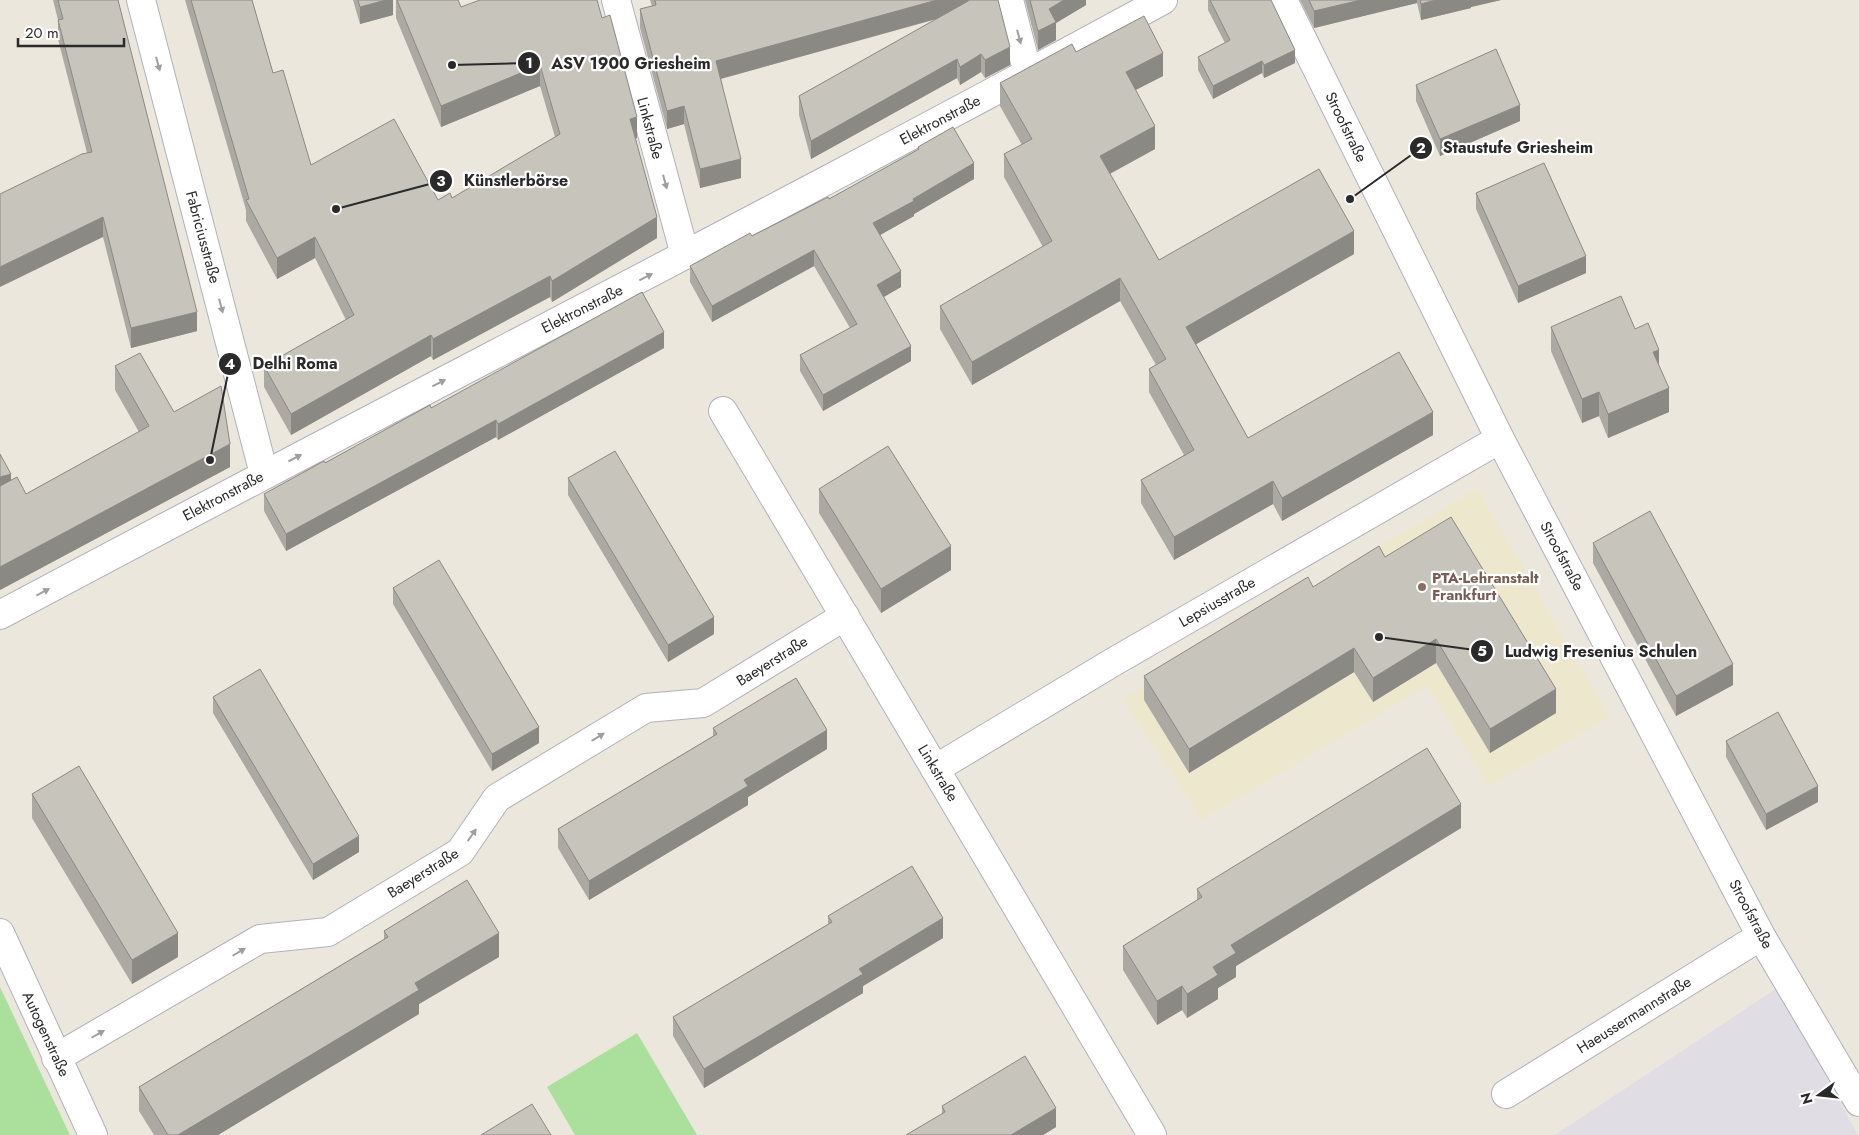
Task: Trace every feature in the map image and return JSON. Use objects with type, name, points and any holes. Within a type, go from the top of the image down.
[{"type":"street","name":"Fabriciusstraße","points":[[141,0],[264,474]]},
{"type":"street","name":"Linkstraße","points":[[616,0],[685,255]]},
{"type":"street","points":[[1009,0],[1028,74]]},
{"type":"street","name":"Elektronstraße","points":[[0,615],[264,474],[1028,74],[1163,0]]},
{"type":"street","name":"Stroofstraße","points":[[1283,0],[1500,438],[1761,936],[1859,1102]]},
{"type":"street","name":"Linkstraße","points":[[723,411],[1152,1135]]},
{"type":"street","name":"Lepsiusstraße","points":[[935,769],[1114,661],[1500,438]]},
{"type":"street","name":"Baeyerstraße","points":[[56,1058],[260,939],[328,932],[460,852],[498,798],[646,708],[703,703],[845,616]]},
{"type":"street","name":"Autogenstraße","points":[[0,933],[92,1135]]},
{"type":"street","name":"Haeussermannstraße","points":[[1506,1094],[1761,936]]},
{"type":"shaded area","name":"PTA-Lehranstalt Frankfurt","points":[[1477,488],[1610,717],[1489,786],[1427,686],[1202,820],[1123,699]]},
{"type":"shaded area","points":[[1777,988],[1858,1135],[1555,1135]]},
{"type":"green space","points":[[0,987],[70,1135],[0,1135]]},
{"type":"green space","points":[[637,1033],[697,1135],[575,1135],[547,1087]]},
{"type":"building","points":[[58,0],[118,0],[197,312],[131,328],[103,217],[0,267],[0,194],[82,154],[92,152],[58,20],[63,19]]},
{"type":"building","points":[[191,0],[252,0],[273,73],[283,70],[311,165],[394,119],[438,200],[450,193],[452,198],[560,134],[540,65],[441,106],[397,0],[458,0],[461,7],[480,0],[597,0],[602,18],[610,15],[637,117],[630,119],[657,217],[552,281],[550,276],[433,339],[431,335],[291,414],[264,366],[354,315],[315,237],[277,258],[246,200],[249,199]]},
{"type":"building","points":[[358,0],[386,0],[360,7]]},
{"type":"building","points":[[655,0],[937,0],[716,61],[741,159],[700,169],[684,106],[667,111],[640,9],[656,5]]},
{"type":"building","points":[[970,0],[998,0],[1010,47],[985,60],[981,54],[960,67],[957,59],[811,141],[799,96]]},
{"type":"building","points":[[1030,0],[1064,0],[1049,9],[1056,22],[1038,31]]},
{"type":"building","points":[[1210,0],[1271,0],[1295,50],[1264,65],[1262,61],[1213,86],[1198,57],[1230,40]]},
{"type":"building","points":[[1309,0],[1361,0],[1314,11]]},
{"type":"building","points":[[1420,0],[1436,0],[1421,4]]},
{"type":"building","points":[[1144,16],[1163,53],[1126,72],[1155,126],[1100,156],[1159,260],[1319,169],[1354,231],[1186,327],[1248,438],[1399,352],[1433,412],[1282,498],[1273,481],[1174,537],[1141,480],[1194,450],[1149,369],[1166,359],[1120,278],[972,362],[940,306],[1052,241],[1004,154],[1032,139],[1000,83],[1072,44],[1076,52]]},
{"type":"building","points":[[1496,49],[1520,105],[1440,139],[1416,85]]},
{"type":"building","points":[[953,127],[974,163],[913,199],[914,201],[873,223],[901,271],[877,285],[911,346],[823,395],[800,355],[857,324],[814,250],[712,306],[690,266],[750,233],[752,236],[828,197],[829,199],[919,149],[918,147]]},
{"type":"building","points":[[1544,163],[1586,256],[1518,286],[1476,193]]},
{"type":"building","points":[[642,292],[664,332],[498,424],[496,420],[286,534],[264,494],[324,461],[325,463],[430,405],[431,408]]},
{"type":"building","points":[[1621,296],[1635,329],[1648,323],[1659,350],[1653,352],[1669,388],[1608,414],[1599,392],[1582,399],[1551,327]]},
{"type":"building","points":[[140,353],[174,412],[221,386],[230,444],[0,567],[0,486],[17,477],[26,494],[149,426],[115,366]]},
{"type":"building","points":[[888,446],[951,546],[881,589],[819,489]]},
{"type":"building","points":[[615,451],[714,617],[668,645],[568,478]]},
{"type":"building","points":[[0,454],[11,474],[0,477]]},
{"type":"building","points":[[1650,511],[1733,664],[1676,696],[1593,543]]},
{"type":"building","points":[[1451,517],[1556,689],[1490,729],[1436,639],[1373,678],[1354,648],[1189,749],[1144,676],[1308,577],[1313,587],[1379,546],[1385,557]]},
{"type":"building","points":[[439,560],[539,727],[492,754],[393,588]]},
{"type":"building","points":[[260,669],[359,836],[313,864],[213,697]]},
{"type":"building","points":[[796,678],[827,730],[744,780],[748,786],[589,881],[558,829],[717,734],[713,728]]},
{"type":"building","points":[[1778,712],[1818,786],[1766,814],[1726,741]]},
{"type":"building","points":[[1427,748],[1461,804],[1231,945],[1236,953],[1213,967],[1218,975],[1187,994],[1182,986],[1157,1001],[1123,946],[1202,897],[1197,889]]},
{"type":"building","points":[[79,766],[178,933],[132,960],[32,794]]},
{"type":"building","points":[[912,866],[943,918],[859,969],[863,974],[704,1069],[673,1017],[832,922],[828,916]]},
{"type":"building","points":[[467,880],[499,933],[415,983],[419,990],[178,1135],[168,1135],[139,1087],[388,937],[384,931]]},
{"type":"building","points":[[1025,1056],[1056,1108],[1011,1135],[906,1135],[945,1112],[942,1106]]},
{"type":"building","points":[[532,1104],[551,1135],[481,1135]]},
{"type":"place","name":"ASV 1900 Griesheim","points":[[452,65]]},
{"type":"place","name":"Staustufe Griesheim","points":[[1350,199]]},
{"type":"place","name":"Künstlerbörse","points":[[336,209]]},
{"type":"place","name":"Delhi Roma","points":[[210,460]]},
{"type":"place","name":"PTA-Lehranstalt Frankfurt","points":[[1422,587]]},
{"type":"place","name":"Ludwig Fresenius Schulen","points":[[1379,637]]}]
